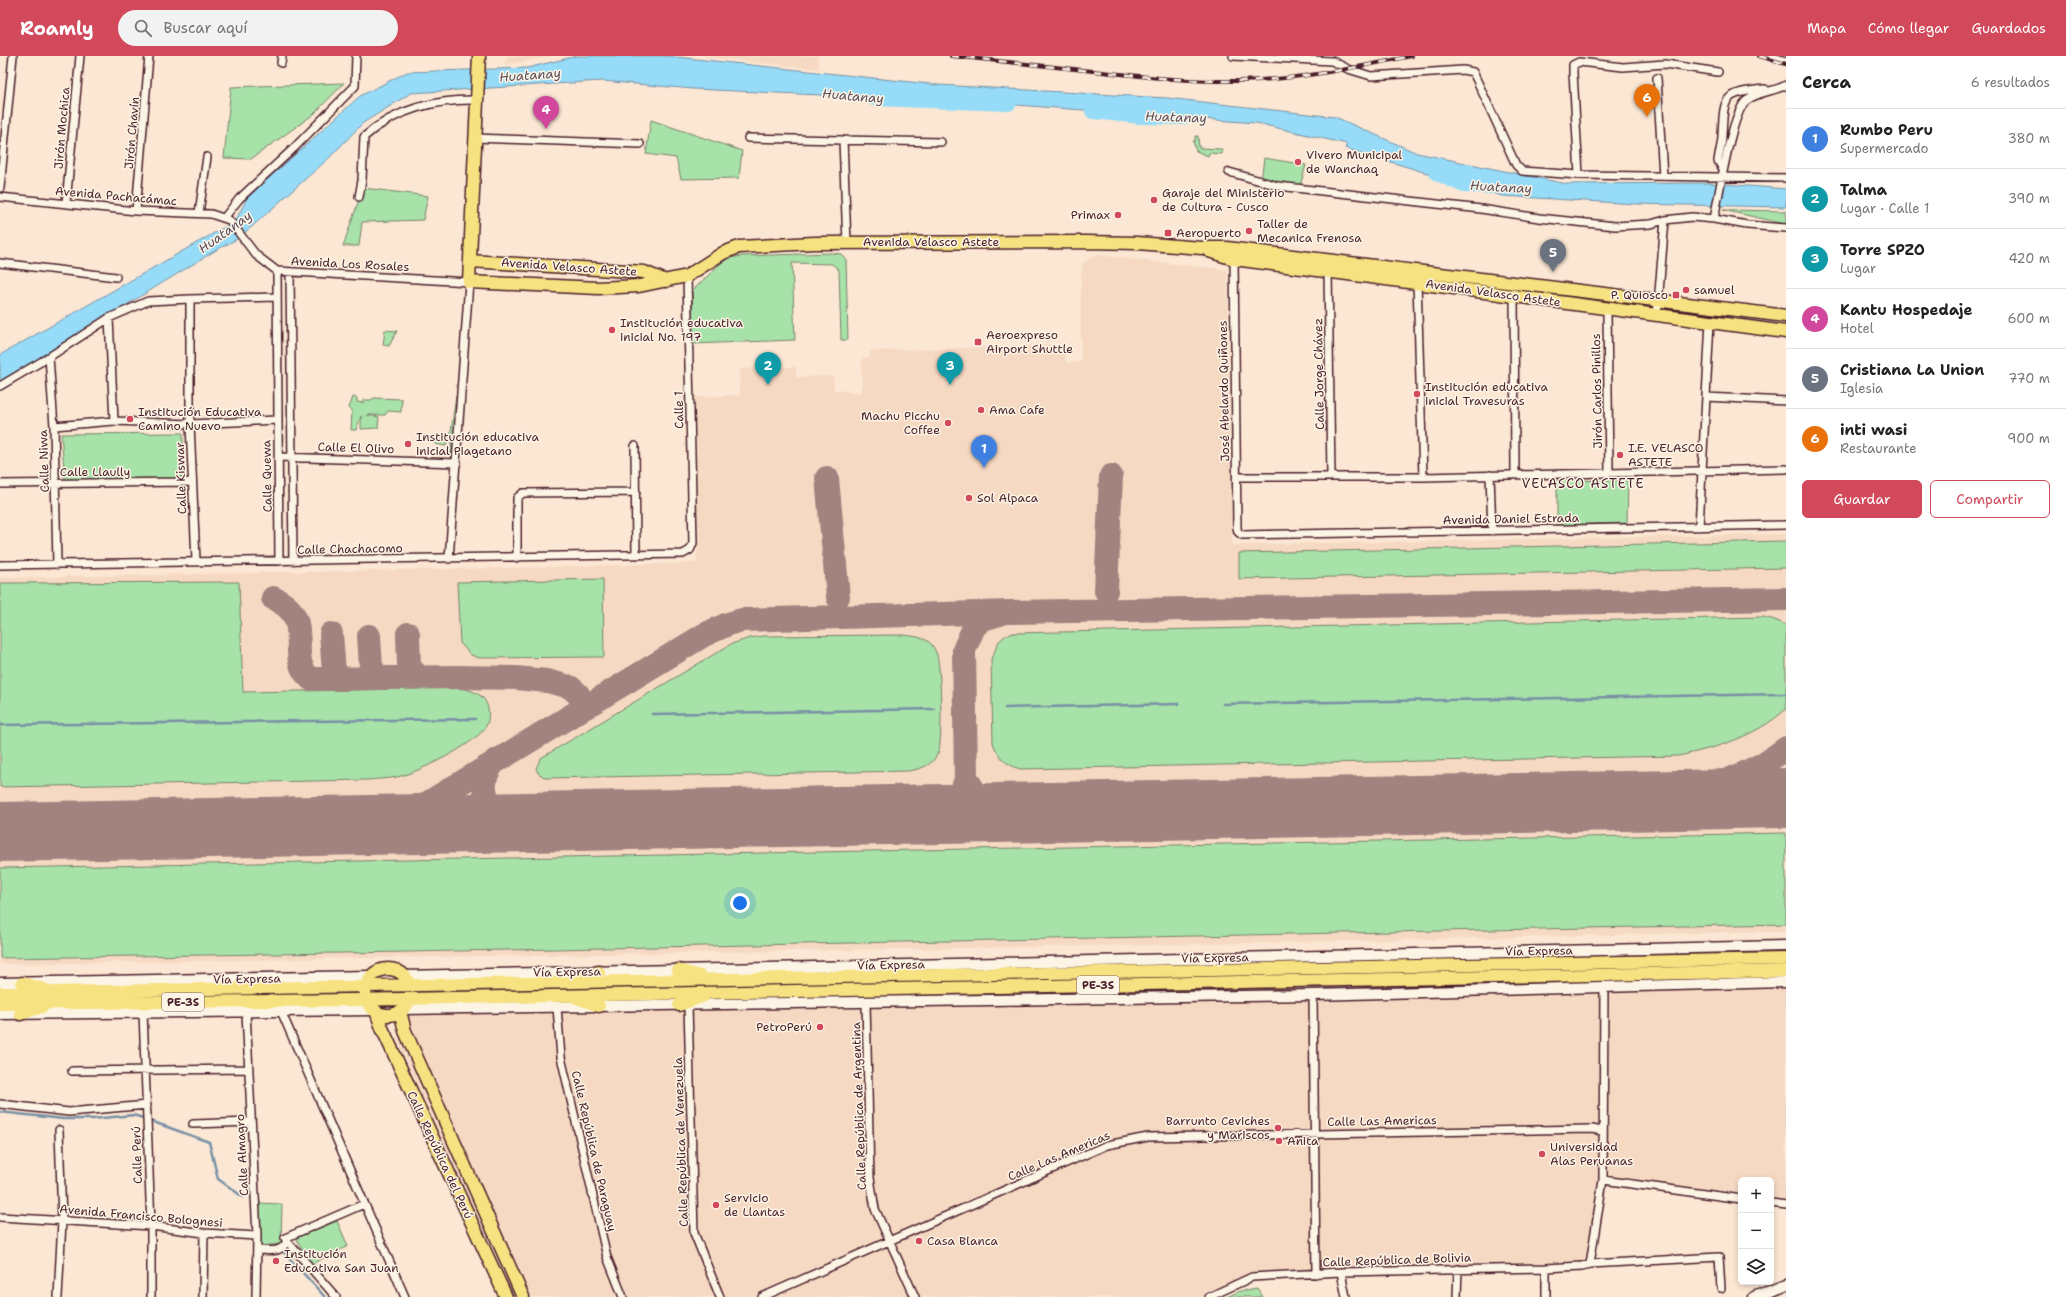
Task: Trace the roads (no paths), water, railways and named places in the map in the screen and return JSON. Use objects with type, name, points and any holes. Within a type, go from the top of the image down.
[{"type":"main road","points":[[469,282],[478,61]]},
{"type":"main road","name":"Avenida Velasco Astete","points":[[469,282],[598,288],[639,286],[687,276],[723,253],[739,247],[847,243],[1137,243],[1202,248],[1328,271],[1417,282],[1607,310],[1786,332]]},
{"type":"main road","name":"Avenida Velasco Astete","points":[[1234,254],[1514,283],[1786,316]]},
{"type":"main road","name":"Avenida Velasco Astete","points":[[470,260],[644,272],[667,281]]},
{"type":"main road","points":[[524,284],[526,264]]},
{"type":"main road","name":"Vía Expresa","points":[[0,1004],[55,998],[368,981],[384,969],[391,969],[407,981],[599,972],[1786,946]]},
{"type":"main road","name":"Vía Expresa","points":[[0,983],[407,981],[567,983],[1786,959]]},
{"type":"main road","points":[[678,970],[713,980]]},
{"type":"main road","name":"Vía Expresa","points":[[0,1014],[375,1011],[388,1015],[404,1006],[569,995],[1786,971]]},
{"type":"main road","points":[[567,983],[599,972]]},
{"type":"main road","points":[[366,1000],[368,981]]},
{"type":"main road","name":"Calle República del Perú","points":[[407,981],[404,1006],[405,1031],[524,1297]]},
{"type":"main road","name":"Vía Expresa","points":[[0,993],[55,998],[366,1000],[404,1006],[557,1007],[1313,995],[1786,982]]},
{"type":"main road","points":[[22,983],[55,998]]},
{"type":"main road","points":[[684,1005],[713,992]]},
{"type":"main road","points":[[569,995],[599,1006]]},
{"type":"main road","points":[[20,1014],[55,998]]},
{"type":"main road","name":"Calle República del Perú","points":[[366,1000],[375,1011],[506,1297]]},
{"type":"main road","points":[[1754,1297],[1786,1284]]},
{"type":"main road","points":[[1771,1297],[1786,1292]]},
{"type":"street","points":[[0,188],[13,56]]},
{"type":"street","name":"Jirón Mochica","points":[[66,203],[80,56]]},
{"type":"street","name":"Jirón Chavín","points":[[136,211],[150,56]]},
{"type":"street","points":[[226,219],[239,199],[294,148],[355,86],[356,56]]},
{"type":"street","points":[[1233,56],[1332,61],[1348,69],[1371,76],[1464,70],[1473,72],[1518,169],[1522,171],[1579,175],[1662,176],[1722,179],[1786,178]]},
{"type":"street","points":[[1332,61],[1339,56]]},
{"type":"street","points":[[1770,56],[1786,61]]},
{"type":"street","points":[[1579,175],[1573,73],[1574,65],[1576,63],[1580,62],[1623,67],[1665,64],[1718,72]]},
{"type":"street","points":[[1657,78],[1662,176]]},
{"type":"street","points":[[1715,216],[1722,179],[1722,169],[1718,160],[1722,138],[1723,109],[1727,100],[1743,91],[1785,86]]},
{"type":"street","points":[[1722,169],[1727,158],[1737,115],[1741,106],[1753,96],[1785,86]]},
{"type":"street","points":[[359,197],[362,180],[364,137],[376,127],[405,111],[422,106],[477,98]]},
{"type":"street","points":[[476,138],[640,144]]},
{"type":"street","points":[[748,138],[941,142]]},
{"type":"street","points":[[843,140],[847,243]]},
{"type":"street","points":[[200,212],[207,157]]},
{"type":"street","points":[[1229,172],[1278,186],[1615,226],[1651,224],[1665,220],[1715,216],[1747,225],[1786,228]]},
{"type":"street","name":"Avenida Pachacámac","points":[[0,197],[136,211],[200,212],[226,219]]},
{"type":"street","name":"Avenida Los Rosales","points":[[226,219],[262,261],[277,271],[290,273],[469,282]]},
{"type":"street","points":[[1657,316],[1665,220]]},
{"type":"street","name":"José Abelardo Quiñones","points":[[1234,254],[1238,532]]},
{"type":"street","points":[[0,263],[116,277]]},
{"type":"street","name":"Calle Quewa","points":[[277,271],[279,561]]},
{"type":"street","name":"Calle Jorge Chávez","points":[[1328,271],[1331,476]]},
{"type":"street","name":"Calle Quewa","points":[[290,273],[293,561]]},
{"type":"street","name":"Calle 1","points":[[687,276],[694,543]]},
{"type":"street","points":[[449,559],[469,282]]},
{"type":"street","points":[[1417,282],[1423,477]]},
{"type":"street","points":[[1514,283],[1515,475]]},
{"type":"street","points":[[0,386],[49,357],[109,318],[148,301],[277,297]]},
{"type":"street","name":"Calle Kiswar","points":[[190,299],[191,482],[196,561]]},
{"type":"street","name":"Jirón Carlos Pinillos","points":[[1607,310],[1609,473]]},
{"type":"street","points":[[109,318],[114,422]]},
{"type":"street","points":[[1699,527],[1710,322]]},
{"type":"street","name":"Calle Niwa","points":[[49,357],[54,426],[57,565]]},
{"type":"street","points":[[1706,397],[1786,401]]},
{"type":"street","points":[[54,426],[114,422],[190,424],[278,420]]},
{"type":"street","points":[[636,446],[636,555]]},
{"type":"street","name":"Calle El Olivo","points":[[279,457],[457,463]]},
{"type":"street","points":[[1237,478],[1331,476],[1423,477],[1786,469]]},
{"type":"street","points":[[1490,475],[1492,531]]},
{"type":"street","name":"Calle Llaully","points":[[0,484],[191,482]]},
{"type":"street","points":[[517,558],[517,498],[523,493],[636,492]]},
{"type":"street","name":"Avenida Daniel Estrada","points":[[1238,532],[1242,534],[1492,531],[1786,525]]},
{"type":"street","name":"Calle Chachacomo","points":[[0,565],[196,561],[517,558],[683,554],[690,550],[694,543]]},
{"type":"street","points":[[1590,1264],[1603,1180],[1602,1130],[1604,986]]},
{"type":"street","points":[[1313,995],[1316,1274]]},
{"type":"street","name":"Calle República de Argentina","points":[[866,1002],[870,1178],[875,1209],[914,1297]]},
{"type":"street","name":"Calle República de Venezuela","points":[[684,1005],[694,1233],[720,1297]]},
{"type":"street","name":"Calle República de Paraguay","points":[[557,1007],[561,1056],[607,1257],[623,1297]]},
{"type":"street","name":"Calle Perú","points":[[142,1012],[151,1226],[151,1297]]},
{"type":"street","name":"Calle Almagro","points":[[246,1012],[257,1250],[256,1297]]},
{"type":"street","points":[[281,1012],[405,1297]]},
{"type":"street","points":[[72,1071],[248,1069]]},
{"type":"street","points":[[0,1104],[69,1112],[147,1105]]},
{"type":"street","points":[[193,1124],[251,1122]]},
{"type":"street","points":[[58,1297],[62,1221],[59,1130]]},
{"type":"street","name":"Calle Las Americas","points":[[762,1297],[1108,1145],[1148,1137],[1315,1133],[1602,1130]]},
{"type":"street","points":[[1603,1180],[1738,1199]]},
{"type":"street","points":[[1774,1203],[1786,1205]]},
{"type":"street","points":[[257,1250],[281,1249],[287,1241],[285,1238],[364,1204]]},
{"type":"street","name":"Avenida Francisco Bolognesi","points":[[0,1217],[151,1226],[256,1236]]},
{"type":"street","points":[[203,1297],[204,1232]]},
{"type":"street","points":[[287,1241],[336,1297]]},
{"type":"street","name":"Calle República de Bolivia","points":[[1209,1297],[1252,1277],[1341,1272],[1546,1268],[1719,1257],[1721,1288]]},
{"type":"street","points":[[1546,1268],[1546,1297]]},
{"type":"street","points":[[1457,1297],[1458,1269]]},
{"type":"street","points":[[1341,1272],[1346,1297]]},
{"type":"water","points":[[577,56],[667,56],[939,85],[1167,98],[1335,117],[1417,153],[1567,184],[1710,183],[1786,189],[1786,207],[1636,204],[1502,196],[1345,148],[1347,144],[1256,123],[990,103],[693,89],[602,81],[411,93],[363,123],[329,158],[239,238],[218,249],[0,382],[0,355],[230,224],[237,218],[247,198],[360,96],[407,72],[527,68]]},
{"type":"waterway","name":"Huatanay","points":[[874,98],[1009,103]]},
{"type":"waterway","name":"Huatanay","points":[[1093,111],[1141,116],[1182,117]]},
{"type":"waterway","name":"Huatanay","points":[[1437,173],[1464,185],[1491,186]]},
{"type":"waterway","points":[[1223,704],[1786,694]]},
{"type":"waterway","points":[[1005,708],[1179,704]]},
{"type":"waterway","points":[[652,714],[934,709]]},
{"type":"waterway","points":[[0,725],[475,719]]},
{"type":"waterway","points":[[0,1112],[64,1119],[92,1119],[134,1115],[209,1142],[218,1179],[243,1197]]},
{"type":"waterway","points":[[281,1249],[325,1297]]},
{"type":"railway","points":[[951,56],[1153,77],[1221,81],[1260,80],[1304,76],[1412,56]]},
{"type":"railway","points":[[1759,56],[1786,64]]},
{"type":"place","name":"inti wasi","points":[[1647,117]]},
{"type":"place","name":"Kantu Hospedaje","points":[[546,129]]},
{"type":"place","name":"Vivero Municipal de Wanchaq","points":[[1298,162]]},
{"type":"place","name":"Garaje del Ministerio de Cultura - Cusco","points":[[1154,200]]},
{"type":"place","name":"Primax","points":[[1118,215]]},
{"type":"place","name":"Taller de Mecanica Frenosa","points":[[1249,231]]},
{"type":"place","name":"Aeropuerto","points":[[1168,233]]},
{"type":"place","name":"Cristiana La Union","points":[[1553,272]]},
{"type":"place","name":"samuel","points":[[1686,290]]},
{"type":"place","name":"P. Quiosco","points":[[1676,295]]},
{"type":"place","name":"Institución educativa inicial No. 197","points":[[612,330]]},
{"type":"place","name":"Aeroexpreso Airport Shuttle","points":[[978,342]]},
{"type":"place","name":"Talma","points":[[768,385]]},
{"type":"place","name":"Torre SPZO","points":[[950,385]]},
{"type":"place","name":"Institución educativa inicial Travesuras","points":[[1417,394]]},
{"type":"place","name":"Ama Cafe","points":[[981,410]]},
{"type":"place","name":"Institución Educativa Camino Nuevo","points":[[130,419]]},
{"type":"place","name":"Machu Picchu Coffee","points":[[948,423]]},
{"type":"place","name":"Institución educativa inicial Piagetano","points":[[408,444]]},
{"type":"place","name":"I.E. VELASCO ASTETE","points":[[1620,455]]},
{"type":"place","name":"Rumbo Peru","points":[[984,468]]},
{"type":"place","name":"Sol Alpaca","points":[[969,498]]},
{"type":"place","name":"PetroPerú","points":[[820,1027]]},
{"type":"place","name":"Barrunto Ceviches y Mariscos","points":[[1278,1128]]},
{"type":"place","name":"Anita","points":[[1279,1141]]},
{"type":"place","name":"Universidad Alas Peruanas","points":[[1542,1154]]},
{"type":"place","name":"Servicio de Llantas","points":[[716,1205]]},
{"type":"place","name":"Casa Blanca","points":[[919,1241]]},
{"type":"place","name":"Institución Educativa San Juan","points":[[276,1261]]},
{"type":"district","name":"VELASCO ASTETE","points":[[1583,483]]}]
